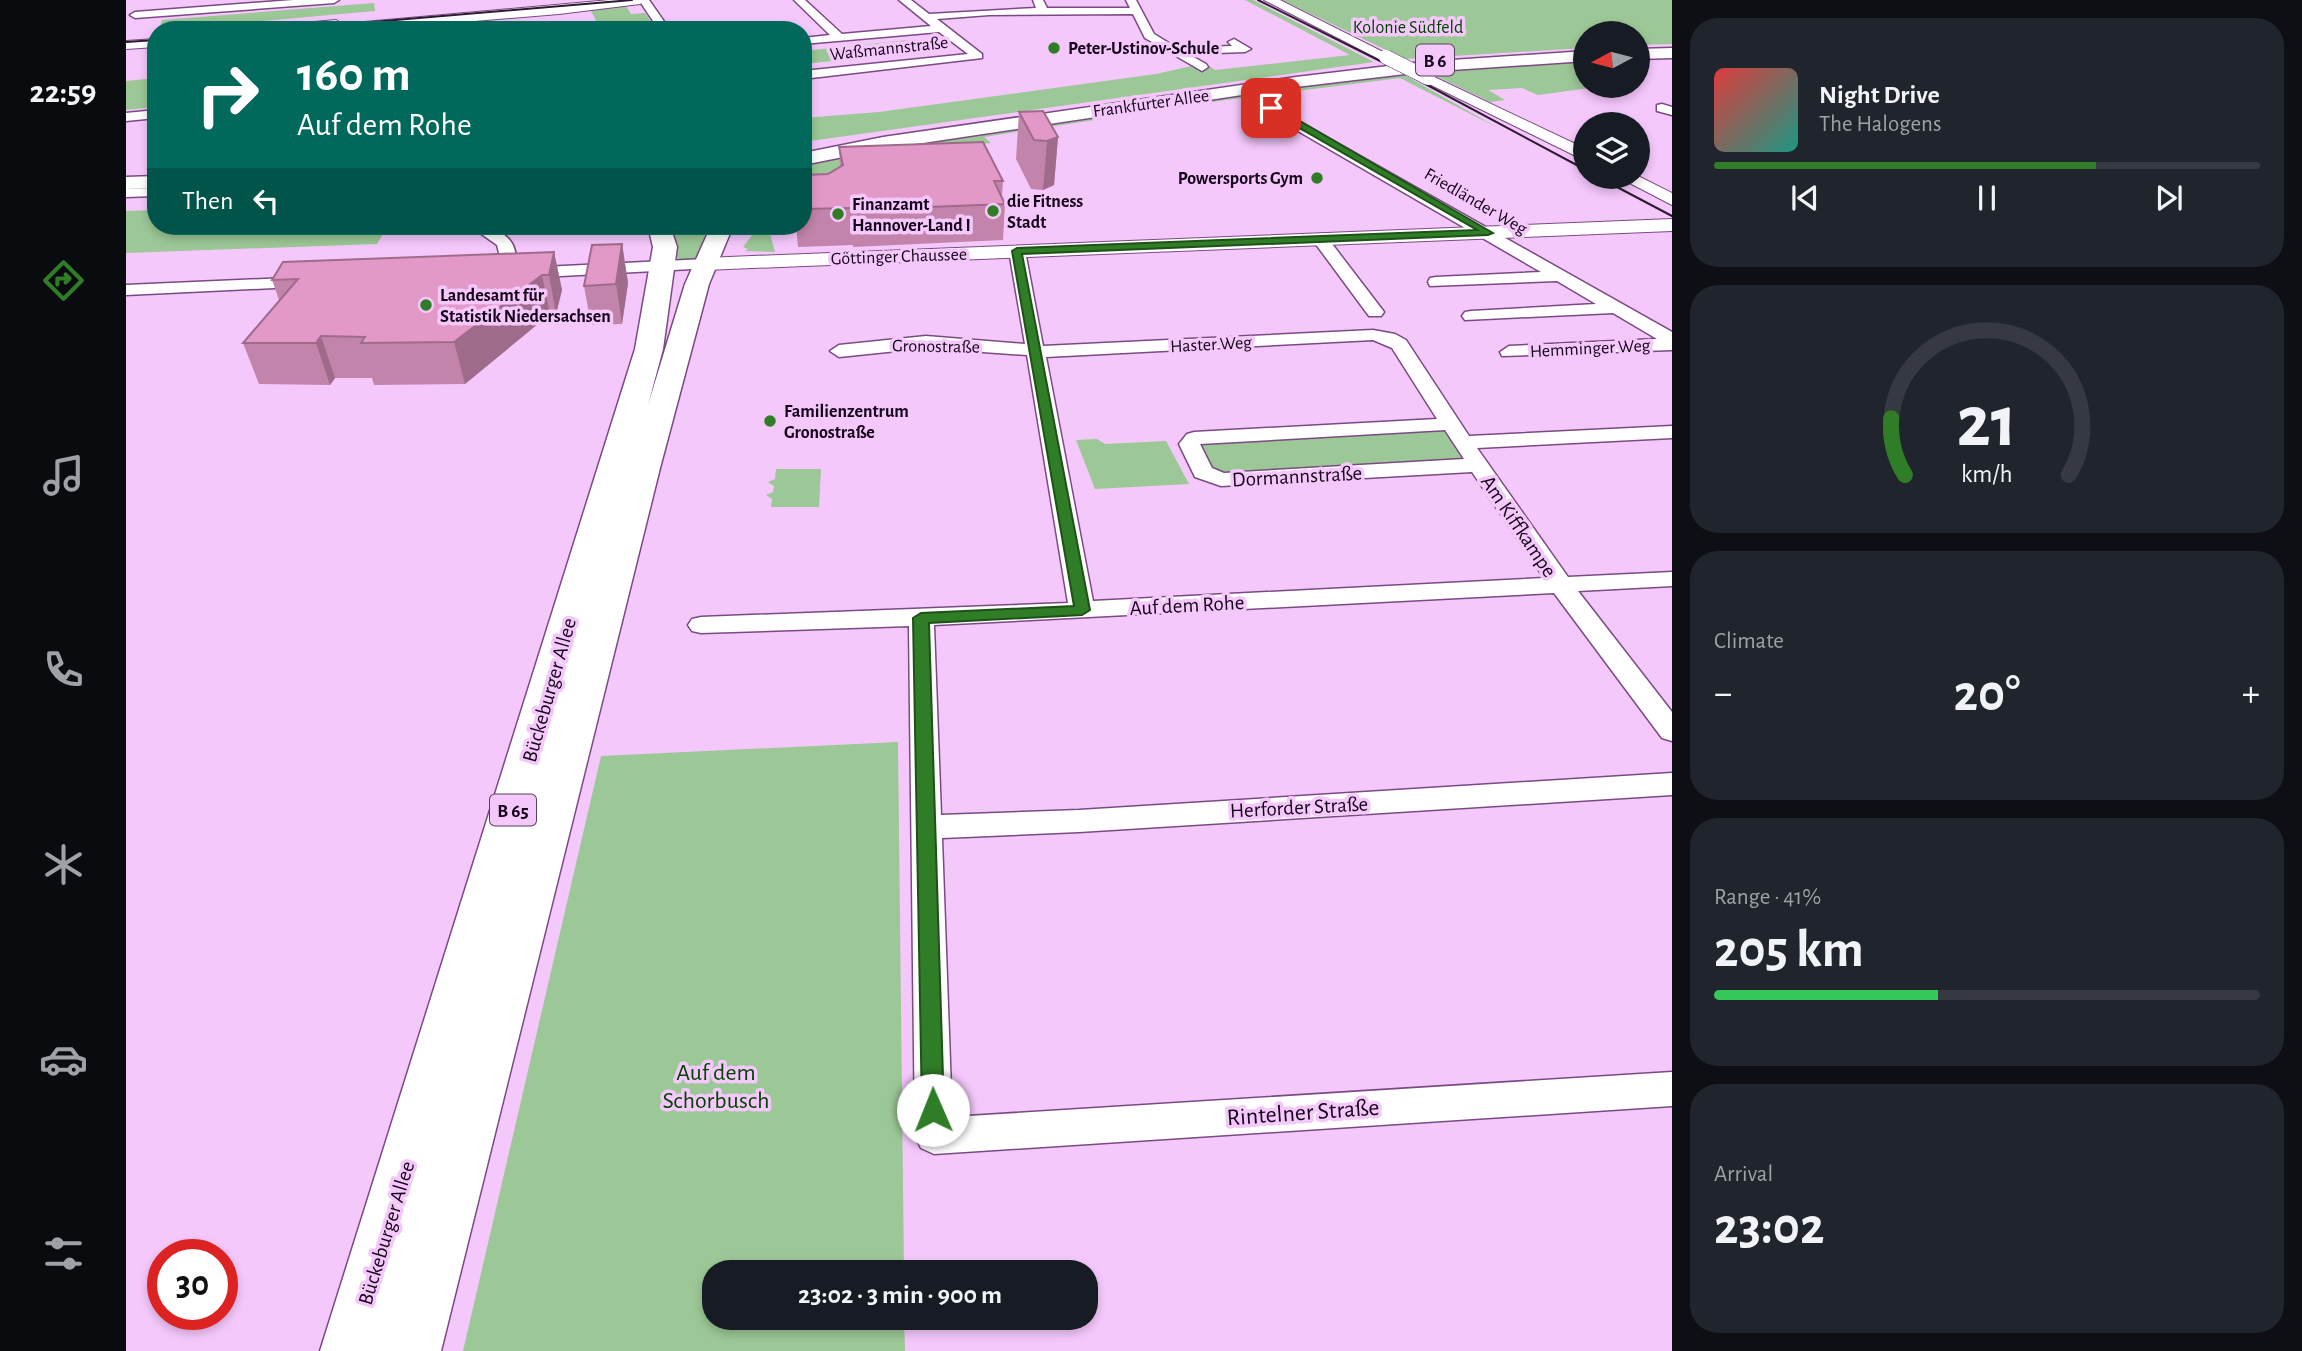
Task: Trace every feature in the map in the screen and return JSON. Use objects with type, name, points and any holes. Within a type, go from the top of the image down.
[{"type":"main road","points":[[1650,48],[1672,47]]},
{"type":"main road","name":"Frankfurter Allee","points":[[812,145],[1325,71],[1464,57],[1573,51]]},
{"type":"main road","points":[[1650,54],[1672,53]]},
{"type":"main road","name":"Frankfurter Allee","points":[[812,157],[883,143],[1296,82],[1422,67],[1573,57]]},
{"type":"main road","points":[[126,188],[147,187]]},
{"type":"main road","name":"Bückeburger Allee","points":[[351,1351],[649,349],[687,246]]},
{"type":"main road","name":"Bückeburger Allee","points":[[410,1351],[644,468],[689,309],[687,246]]},
{"type":"street","points":[[204,21],[334,0]]},
{"type":"street","points":[[479,21],[642,0],[658,21]]},
{"type":"street","points":[[799,0],[839,37]]},
{"type":"street","points":[[904,0],[941,28]]},
{"type":"street","points":[[1270,0],[1573,150]]},
{"type":"street","points":[[126,5],[140,4],[129,33]]},
{"type":"street","points":[[927,17],[1041,5],[1134,6],[1149,36],[1202,67]]},
{"type":"street","points":[[395,21],[575,8]]},
{"type":"street","points":[[812,40],[941,28]]},
{"type":"street","name":"Waßmannstraße","points":[[812,74],[978,56],[941,28]]},
{"type":"street","points":[[129,33],[147,30]]},
{"type":"street","points":[[129,33],[147,38]]},
{"type":"street","points":[[1177,51],[1245,48],[1234,42]]},
{"type":"street","name":"Friedländer Weg","points":[[1257,102],[1488,233],[1672,342]]},
{"type":"street","points":[[126,117],[147,115]]},
{"type":"street","points":[[126,177],[147,176]]},
{"type":"street","points":[[1650,189],[1672,200]]},
{"type":"street","name":"Göttinger Chaussee","points":[[495,235],[506,241],[509,249],[496,274],[687,246],[1017,251],[1672,225]]},
{"type":"street","name":"Am Kiffkampe","points":[[1320,239],[1391,332],[1389,338],[1399,344],[1456,434],[1560,585],[1672,731]]},
{"type":"street","points":[[1017,251],[1082,610]]},
{"type":"street","points":[[1436,282],[1562,276]]},
{"type":"street","points":[[126,290],[325,281]]},
{"type":"street","points":[[1471,316],[1617,308]]},
{"type":"street","name":"Haster Weg","points":[[1033,350],[1054,352],[1373,335],[1389,338]]},
{"type":"street","name":"Gronostraße","points":[[839,351],[926,342],[1033,350]]},
{"type":"street","name":"Hemminger Weg","points":[[1509,352],[1672,342]]},
{"type":"street","name":"Dormannstraße","points":[[1478,465],[1222,480],[1203,472],[1189,444],[1194,438],[1456,434],[1669,436]]},
{"type":"street","name":"Auf dem Rohe","points":[[701,625],[921,618],[1672,579]]},
{"type":"street","points":[[921,618],[927,827]]},
{"type":"street","name":"Herforder Straße","points":[[927,827],[1079,821],[1672,784]]},
{"type":"street","name":"Rintelner Straße","points":[[927,827],[934,1136],[1672,1089]]},
{"type":"green space","points":[[1245,0],[1253,0],[1374,62],[812,141],[812,117],[879,112],[1156,74],[1205,63],[1215,70],[1350,55]]},
{"type":"green space","name":"Kolonie Südfeld","points":[[1282,0],[1672,0],[1672,44],[1650,45],[1650,21],[1573,21],[1573,49],[1405,59]]},
{"type":"green space","points":[[374,3],[375,11],[261,21],[162,20]]},
{"type":"green space","points":[[626,6],[631,14],[645,13],[651,21],[596,21],[590,9]]},
{"type":"green space","points":[[918,39],[932,51],[812,63],[812,50]]},
{"type":"green space","points":[[1573,59],[1573,90],[1538,95],[1522,88],[1488,90],[1505,100],[1490,102],[1424,70]]},
{"type":"green space","points":[[1401,73],[1498,128],[1400,78],[1226,100],[984,137],[991,143],[954,148],[818,195],[812,183],[812,162],[821,158],[1225,95]]},
{"type":"green space","points":[[147,79],[147,108],[126,110],[126,81]]},
{"type":"green space","points":[[147,210],[147,235],[382,235],[377,244],[126,253],[126,211]]},
{"type":"green space","points":[[672,235],[708,235],[701,253],[694,259],[678,260]]},
{"type":"green space","points":[[752,235],[770,235],[775,252],[745,251],[748,249],[743,247]]},
{"type":"green space","points":[[1450,424],[1478,465],[1221,480],[1190,441]]},
{"type":"green space","points":[[1097,439],[1105,444],[1166,441],[1189,484],[1095,489],[1076,440]]},
{"type":"green space","points":[[776,469],[821,469],[819,507],[771,507],[772,499],[766,495],[773,492],[774,486],[768,482],[775,479]]},
{"type":"green space","name":"Auf dem Schorbusch","points":[[898,742],[904,1260],[702,1260],[702,1330],[904,1330],[905,1351],[463,1351],[601,756]]},
{"type":"building","points":[[1043,111],[1058,137],[1047,141],[1034,140],[1019,112]]},
{"type":"building","points":[[983,142],[1003,181],[994,181],[1005,204],[852,210],[812,209],[812,175],[828,174],[843,165],[839,147]]},
{"type":"building","points":[[622,244],[616,284],[584,286],[592,245]]},
{"type":"building","points":[[554,252],[549,275],[542,275],[454,342],[361,343],[365,337],[321,336],[316,343],[243,343],[298,279],[272,280],[283,262]]},
{"type":"tram line","points":[[384,21],[632,0]]},
{"type":"tram line","points":[[1258,0],[1416,79],[1573,163]]},
{"type":"tram line","points":[[126,42],[147,41]]},
{"type":"tram line","points":[[1621,189],[1672,216]]},
{"type":"place","name":"Peter-Ustinov-Schule","points":[[1054,48]]},
{"type":"place","name":"Powersports Gym","points":[[1317,178]]},
{"type":"place","name":"die Fitness Stadt","points":[[993,211]]},
{"type":"place","name":"Finanzamt Hannover-Land I","points":[[838,214]]},
{"type":"place","name":"Landesamt für Statistik Niedersachsen","points":[[426,305]]},
{"type":"place","name":"Familienzentrum Gronostraße","points":[[770,421]]},
{"type":"route","points":[[933,1110],[921,618],[1082,610],[1017,251],[1488,233],[1271,108]]}]
